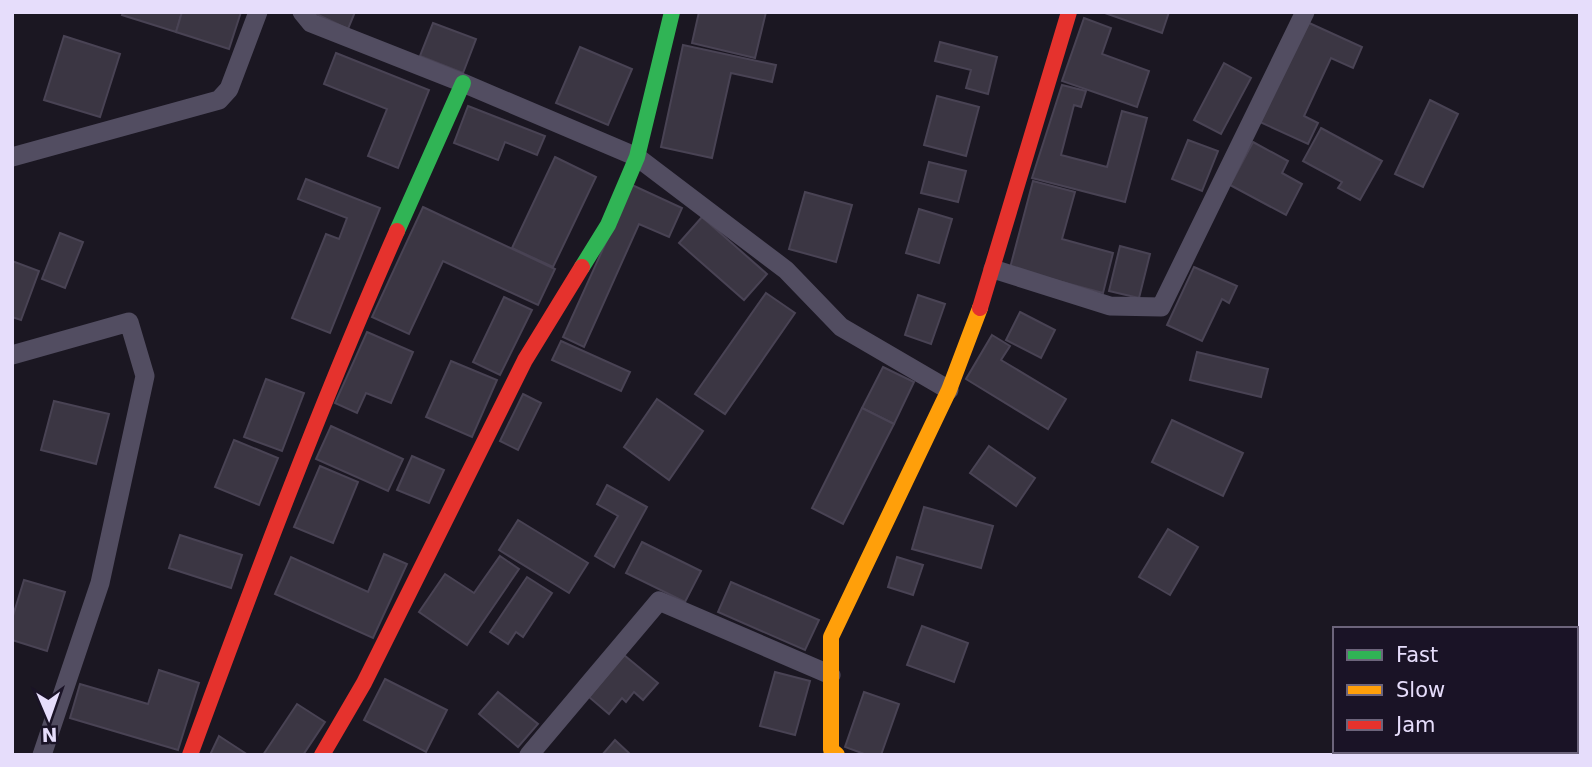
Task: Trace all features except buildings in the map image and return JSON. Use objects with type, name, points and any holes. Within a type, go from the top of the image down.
[{"type":"street","points":[[12,157],[219,100],[229,89],[258,12]]},
{"type":"street","points":[[302,12],[311,23],[463,83],[637,157],[786,270],[841,327],[948,390]]},
{"type":"street","points":[[322,755],[364,683],[525,360],[608,225],[637,157],[673,12]]},
{"type":"street","points":[[837,755],[831,750],[831,637],[948,390],[993,269],[1069,12]]},
{"type":"street","points":[[993,269],[1110,306],[1161,307],[1305,12]]},
{"type":"street","points":[[190,755],[264,553],[345,353],[463,83]]},
{"type":"street","points":[[12,355],[129,322],[145,376],[100,583],[42,755]]},
{"type":"street","points":[[529,755],[659,601],[831,675]]},
{"type":"traffic: fast","points":[[582,267],[608,225],[637,157],[672,12]]},
{"type":"traffic: fast","points":[[397,231],[463,83]]},
{"type":"traffic: slow","points":[[837,755],[831,750],[831,637],[949,390],[980,308]]},
{"type":"traffic: jam","points":[[980,308],[1069,12]]},
{"type":"traffic: jam","points":[[190,755],[289,491],[397,231]]},
{"type":"traffic: jam","points":[[322,755],[364,683],[525,360],[582,267]]}]
